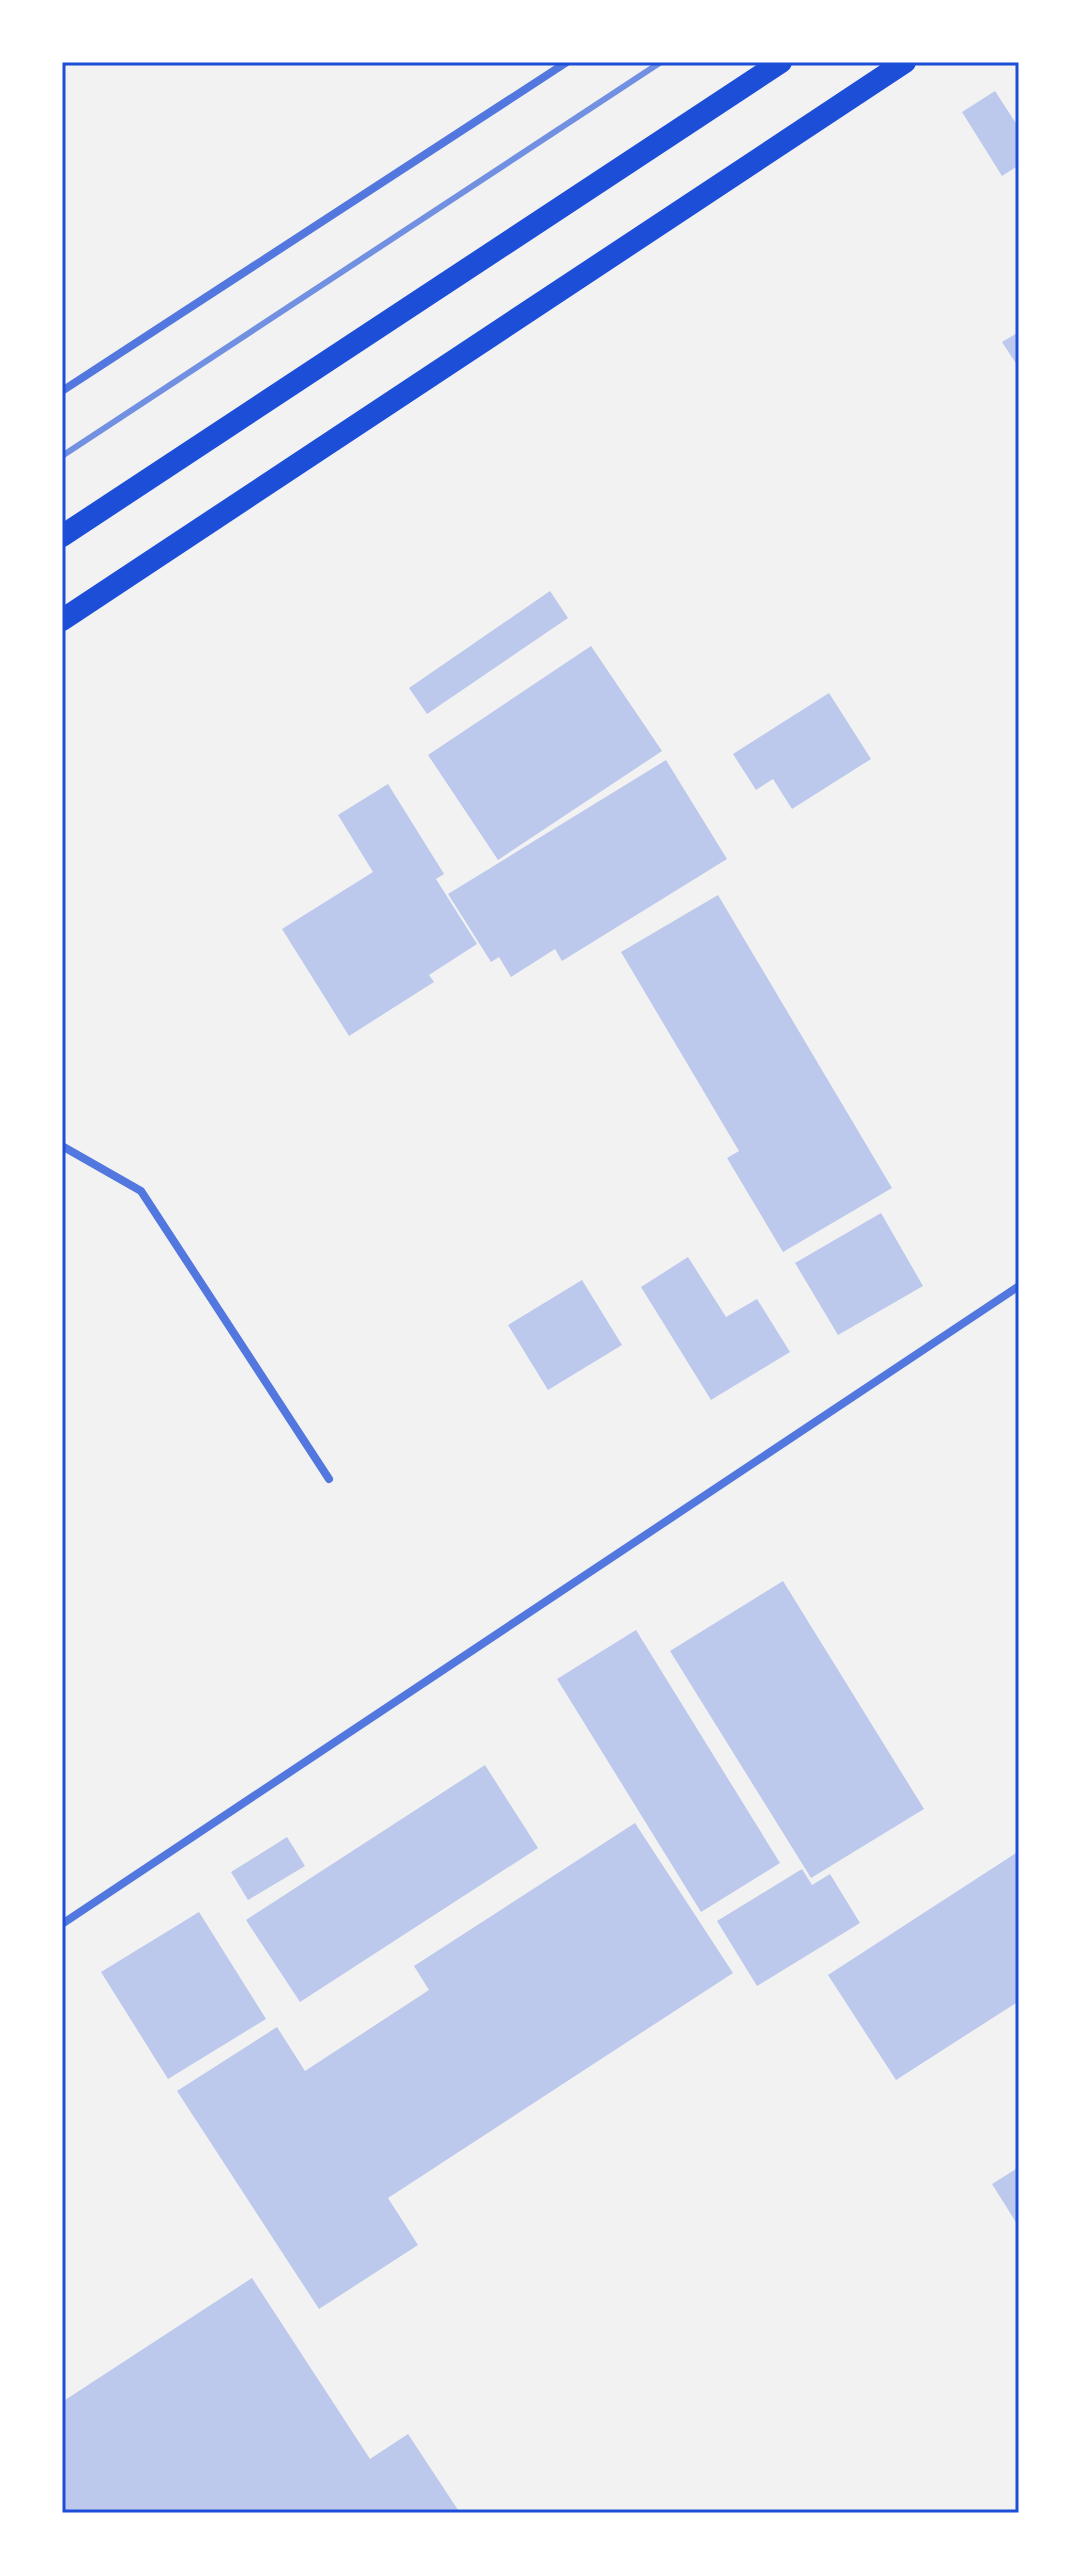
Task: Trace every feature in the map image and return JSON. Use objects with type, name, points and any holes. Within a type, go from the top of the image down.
[{"type":"highway","points":[[62,536],[781,62]]},
{"type":"highway","points":[[62,620],[905,62]]},
{"type":"street","points":[[62,391],[567,62]]},
{"type":"street","points":[[62,1146],[141,1191],[329,1479]]},
{"type":"street","points":[[62,1924],[1019,1286]]},
{"type":"building","points":[[995,91],[1019,128],[1019,165],[1002,176],[962,112]]},
{"type":"building","points":[[1019,332],[1019,368],[1002,342]]},
{"type":"building","points":[[550,591],[568,618],[427,714],[409,688]]},
{"type":"building","points":[[591,646],[662,751],[498,860],[428,755]]},
{"type":"building","points":[[829,693],[871,759],[792,809],[773,779],[756,790],[733,754]]},
{"type":"building","points":[[666,760],[727,859],[562,961],[555,949],[511,977],[499,957],[491,962],[448,894]]},
{"type":"building","points":[[388,784],[444,874],[436,879],[477,944],[429,975],[434,982],[349,1036],[282,929],[373,872],[338,815]]},
{"type":"building","points":[[718,895],[892,1188],[783,1252],[727,1158],[739,1151],[621,952]]},
{"type":"building","points":[[881,1213],[923,1286],[838,1335],[795,1263]]},
{"type":"building","points":[[688,1257],[726,1317],[757,1299],[790,1352],[711,1400],[641,1287]]},
{"type":"building","points":[[582,1280],[622,1345],[548,1390],[508,1325]]},
{"type":"building","points":[[783,1581],[924,1809],[811,1878],[670,1651]]},
{"type":"building","points":[[636,1630],[780,1863],[701,1912],[557,1679]]},
{"type":"building","points":[[485,1765],[538,1848],[300,2002],[246,1920]]},
{"type":"building","points":[[635,1823],[733,1973],[388,2198],[418,2245],[319,2309],[177,2091],[277,2027],[305,2071],[429,1990],[414,1966]]},
{"type":"building","points":[[287,1837],[305,1866],[248,1900],[231,1872]]},
{"type":"building","points":[[1019,1851],[1019,2001],[896,2080],[828,1975]]},
{"type":"building","points":[[802,1869],[812,1885],[830,1874],[860,1923],[757,1986],[717,1921]]},
{"type":"building","points":[[199,1912],[266,2019],[168,2079],[101,1972]]},
{"type":"building","points":[[1019,2167],[1019,2227],[992,2184]]},
{"type":"building","points":[[252,2278],[370,2459],[408,2434],[460,2513],[62,2513],[62,2402]]},
{"type":"railway","points":[[62,456],[661,62]]}]
